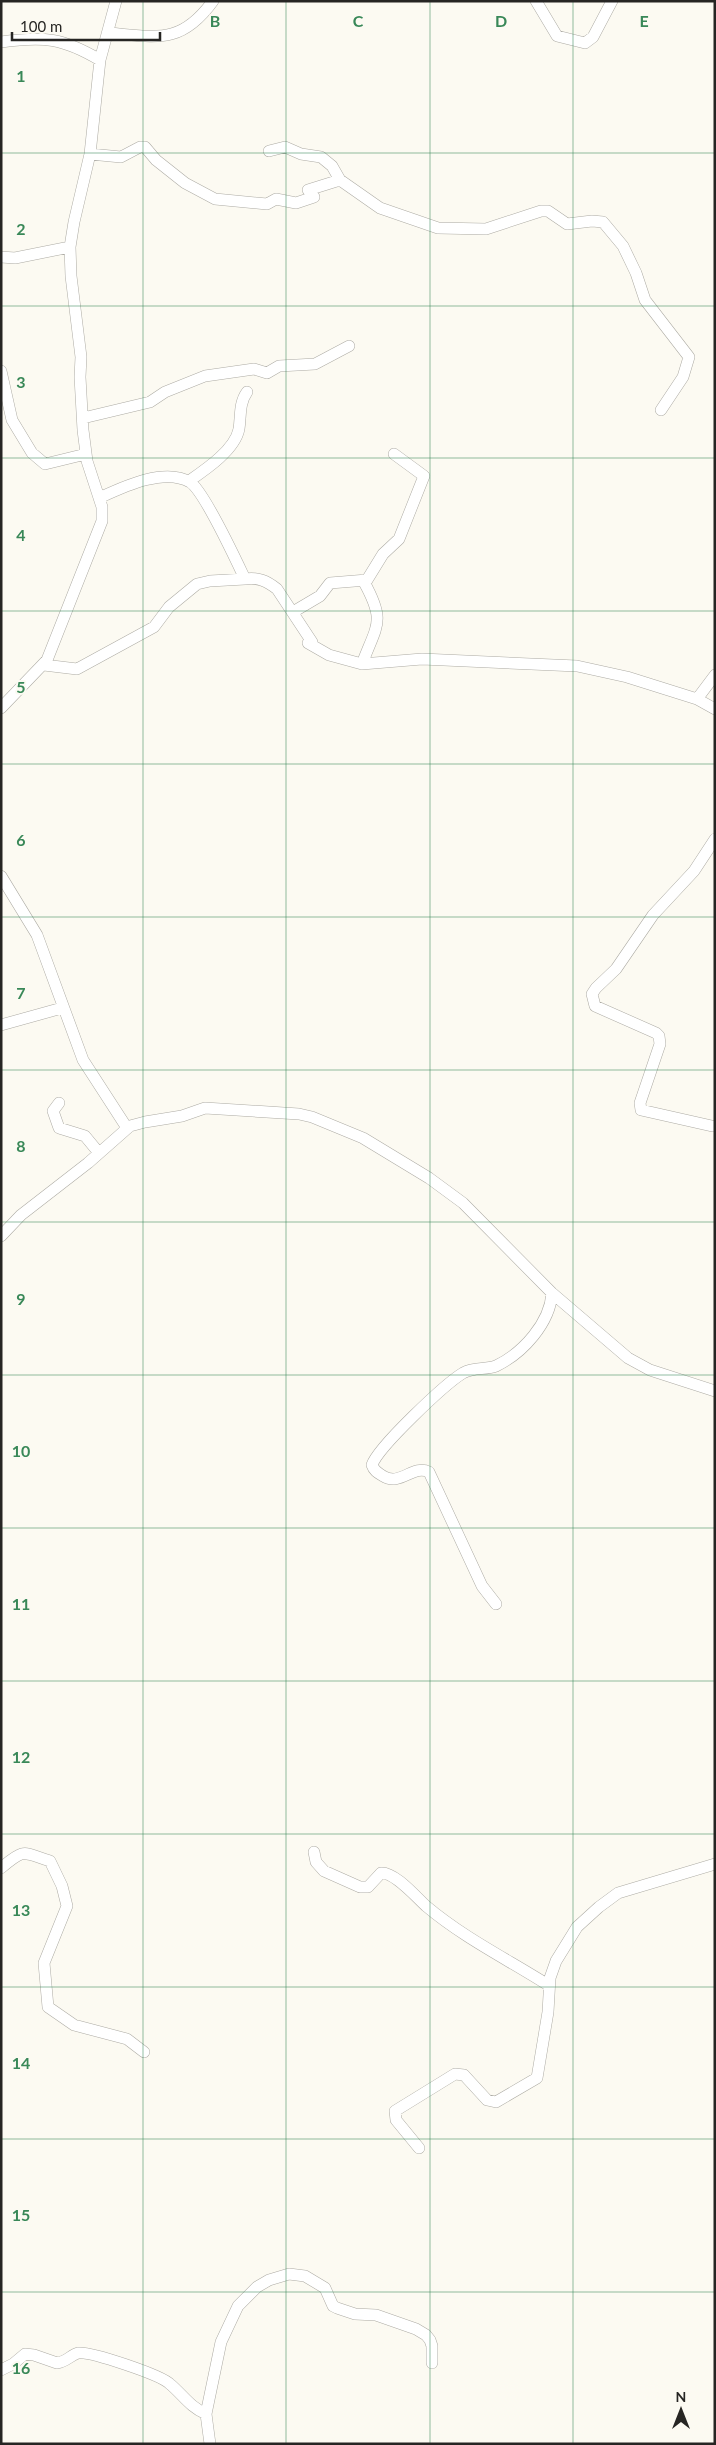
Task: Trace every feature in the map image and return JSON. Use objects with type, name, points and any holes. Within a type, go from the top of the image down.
[{"type":"street","points":[[1,708],[44,665],[57,638],[72,593],[102,521],[99,498],[86,454],[80,377],[81,357],[71,276],[70,247],[90,154],[100,60],[109,33],[116,1]]},
{"type":"street","points":[[109,33],[152,36],[175,34],[204,13],[213,1]]},
{"type":"street","points":[[536,1],[556,36],[585,42],[593,38],[612,1]]},
{"type":"street","points":[[1,42],[43,39],[60,41],[100,60]]},
{"type":"street","points":[[90,154],[122,157],[140,147],[145,148],[156,160],[185,183],[210,197],[234,202],[267,204],[276,199],[296,203],[314,197],[308,190],[340,180]]},
{"type":"street","points":[[269,151],[284,147],[301,154],[320,157],[332,166],[340,180],[380,208],[438,228],[486,229],[541,210],[548,211],[567,224],[596,221],[607,225],[632,262],[645,300],[689,357],[681,382],[661,410]]},
{"type":"street","points":[[1,257],[15,258],[70,247]]},
{"type":"street","points":[[83,418],[150,402],[164,392],[197,378],[254,369],[267,372],[278,366],[315,364],[349,346]]},
{"type":"street","points":[[1,371],[12,420],[32,453],[45,464],[86,454]]},
{"type":"street","points":[[189,481],[216,462],[237,435],[242,401],[247,392]]},
{"type":"street","points":[[293,612],[320,596],[330,583],[364,582],[367,580],[383,554],[399,539],[424,480],[424,474],[394,454]]},
{"type":"street","points":[[99,498],[143,480],[178,478],[189,481],[194,485],[214,516],[245,579]]},
{"type":"street","points":[[44,665],[77,669],[154,627],[169,607],[198,584],[210,581],[260,579],[271,584],[293,612],[312,642],[308,643],[329,655],[362,664],[422,659],[578,666],[627,678],[697,700],[715,709]]},
{"type":"street","points":[[362,664],[378,616],[376,604],[364,582]]},
{"type":"street","points":[[697,700],[715,675]]},
{"type":"street","points":[[712,1126],[640,1110],[640,1104],[660,1044],[660,1036],[656,1032],[595,1006],[592,994],[616,969],[653,915],[694,871],[715,839]]},
{"type":"street","points":[[1,876],[37,935],[55,981],[62,1008],[88,1070],[127,1128]]},
{"type":"street","points":[[1,1025],[62,1008]]},
{"type":"street","points":[[59,1103],[53,1111],[59,1128],[85,1136],[99,1153]]},
{"type":"street","points":[[1,1236],[21,1215],[99,1153],[127,1128],[145,1122],[182,1116],[205,1108],[299,1114],[312,1117],[363,1138],[429,1178],[468,1209],[552,1293],[635,1363],[715,1391]]},
{"type":"street","points":[[496,1604],[482,1586],[429,1472],[417,1471],[396,1480],[376,1472],[372,1465],[387,1444],[458,1377],[472,1369],[497,1365],[526,1343],[546,1318],[550,1310],[552,1293]]},
{"type":"street","points":[[314,1852],[316,1862],[324,1871],[360,1888],[368,1887],[381,1873],[392,1876],[427,1907],[462,1933],[548,1985]]},
{"type":"street","points":[[1,1868],[19,1854],[26,1853],[50,1861],[62,1886],[67,1906],[44,1963],[48,2007],[74,2025],[127,2039],[144,2052]]},
{"type":"street","points":[[419,2148],[396,2120],[395,2111],[455,2074],[464,2075],[487,2100],[496,2102],[537,2078],[548,2012],[548,1985],[556,1962],[577,1927],[608,1899],[618,1894],[715,1864]]},
{"type":"street","points":[[210,2444],[206,2414],[221,2342],[238,2306],[257,2287],[269,2280],[289,2274],[305,2276],[325,2288],[333,2306],[337,2308],[355,2314],[376,2315],[398,2321],[426,2335],[432,2346],[432,2363]]},
{"type":"street","points":[[1,2370],[25,2354],[34,2355],[58,2364],[77,2354],[88,2354],[148,2372],[164,2379],[191,2405],[206,2414]]}]
